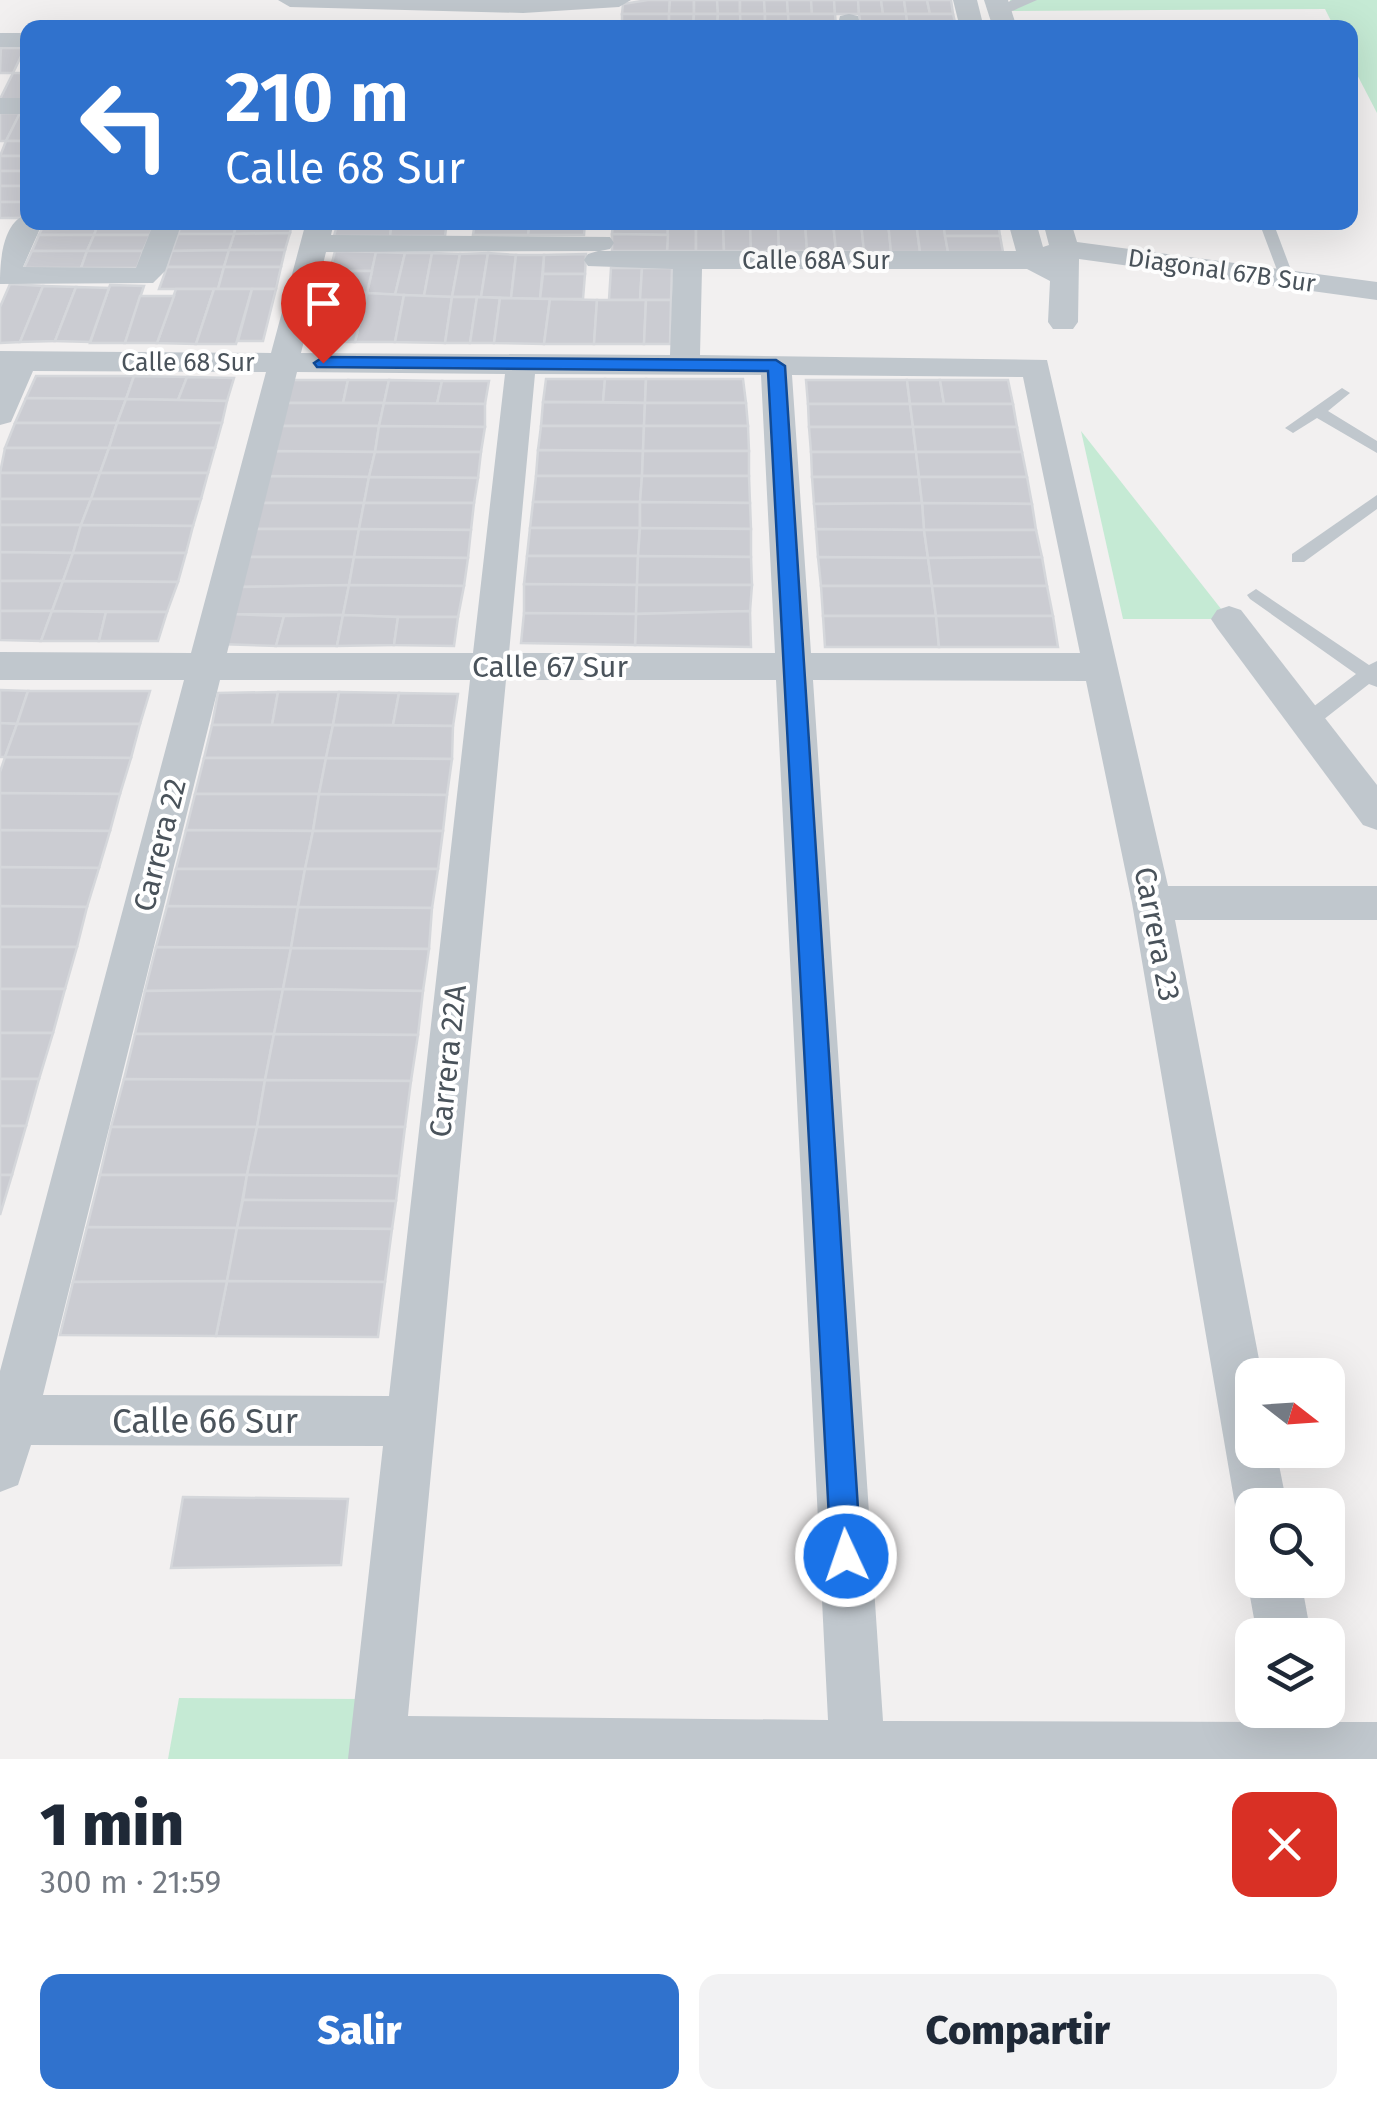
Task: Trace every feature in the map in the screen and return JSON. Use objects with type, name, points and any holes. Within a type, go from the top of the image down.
[{"type":"street","points":[[290,0],[434,1],[614,16]]},
{"type":"street","points":[[1001,13],[1028,0]]},
{"type":"street","points":[[25,230],[3,275],[148,274],[165,230]]},
{"type":"street","points":[[1024,230],[1033,260],[1062,250],[1063,322]]},
{"type":"street","name":"Calle 68A Sur","points":[[317,234],[459,233],[600,242],[688,260],[1033,260]]},
{"type":"street","name":"Carrera 22","points":[[4,1436],[317,234]]},
{"type":"street","points":[[597,291],[600,242]]},
{"type":"street","name":"Diagonal 67B Sur","points":[[1062,250],[1377,291]]},
{"type":"street","points":[[686,365],[688,260]]},
{"type":"street","points":[[0,415],[11,361]]},
{"type":"street","name":"Calle 68 Sur","points":[[11,361],[1036,366]]},
{"type":"street","name":"Carrera 22A","points":[[376,1753],[520,364]]},
{"type":"street","points":[[776,366],[857,1749]]},
{"type":"street","name":"Carrera 23","points":[[1036,366],[1152,902],[1258,1488]]},
{"type":"street","points":[[1243,607],[1307,722],[1377,814]]},
{"type":"street","name":"Calle 67 Sur","points":[[0,666],[1100,668]]},
{"type":"street","points":[[1152,902],[1377,903]]},
{"type":"street","name":"Calle 66 Sur","points":[[4,1436],[410,1421]]},
{"type":"street","points":[[376,1753],[429,1742],[857,1749],[1302,1730],[1377,1750]]},
{"type":"lane","points":[[1269,230],[1287,278]]},
{"type":"lane","points":[[1293,428],[1342,393]]},
{"type":"lane","points":[[1317,411],[1377,448]]},
{"type":"lane","points":[[1298,558],[1377,502]]},
{"type":"lane","points":[[1243,607],[1374,674],[1307,722]]},
{"type":"green space","points":[[1010,0],[1377,0],[1377,113],[1358,76],[1358,20],[1330,20],[1325,9],[1013,11]]},
{"type":"green space","points":[[1081,431],[1229,619],[1123,619]]},
{"type":"green space","points":[[179,1698],[364,1699],[357,1759],[168,1759]]},
{"type":"building","points":[[670,0],[669,14],[622,14],[623,4]]},
{"type":"building","points":[[670,0],[694,0],[694,14],[669,14]]},
{"type":"building","points":[[694,0],[717,0],[718,14],[694,14]]},
{"type":"building","points":[[717,0],[740,0],[740,14],[718,14]]},
{"type":"building","points":[[740,0],[764,0],[765,14],[740,14]]},
{"type":"building","points":[[764,0],[787,0],[788,14],[765,14]]},
{"type":"building","points":[[787,0],[811,0],[812,14],[788,14]]},
{"type":"building","points":[[811,0],[834,0],[835,14],[812,14]]},
{"type":"building","points":[[834,0],[858,0],[859,14],[835,14]]},
{"type":"building","points":[[858,0],[881,0],[883,14],[859,14]]},
{"type":"building","points":[[881,0],[904,0],[906,14],[883,14]]},
{"type":"building","points":[[904,0],[927,0],[930,14],[906,14]]},
{"type":"building","points":[[927,0],[951,0],[953,14],[930,14]]},
{"type":"building","points":[[622,14],[669,14],[669,20],[622,20]]},
{"type":"building","points":[[669,14],[694,14],[694,20],[669,20]]},
{"type":"building","points":[[694,14],[718,14],[718,20],[694,20]]},
{"type":"building","points":[[718,14],[740,14],[740,20],[718,20]]},
{"type":"building","points":[[740,14],[765,14],[765,20],[740,20]]},
{"type":"building","points":[[765,14],[788,14],[788,20],[765,20]]},
{"type":"building","points":[[788,14],[835,14],[836,20],[788,20]]},
{"type":"building","points":[[859,14],[906,14],[907,20],[860,20]]},
{"type":"building","points":[[906,14],[953,14],[954,20],[907,20]]},
{"type":"building","points":[[1,48],[20,48],[13,73],[0,73]]},
{"type":"building","points":[[13,73],[20,73],[20,100],[0,99]]},
{"type":"building","points":[[0,113],[20,113],[6,141],[0,141]]},
{"type":"building","points":[[20,113],[20,141],[6,141]]},
{"type":"building","points":[[6,141],[20,141],[20,156],[0,156]]},
{"type":"building","points":[[0,156],[20,156],[20,171],[0,171]]},
{"type":"building","points":[[0,171],[20,171],[20,186],[0,186]]},
{"type":"building","points":[[0,186],[20,186],[20,202],[0,202]]},
{"type":"building","points":[[0,202],[20,202],[20,218],[0,218]]},
{"type":"building","points":[[41,230],[96,230],[94,235],[39,235]]},
{"type":"building","points":[[96,230],[152,230],[150,235],[94,235]]},
{"type":"building","points":[[179,230],[235,230],[234,234],[178,234]]},
{"type":"building","points":[[235,230],[291,230],[290,233],[234,234]]},
{"type":"building","points":[[336,230],[391,230],[390,236],[334,236]]},
{"type":"building","points":[[391,230],[446,230],[445,236],[390,236]]},
{"type":"building","points":[[474,230],[529,230],[528,235],[473,235]]},
{"type":"building","points":[[529,230],[584,230],[584,235],[528,235]]},
{"type":"building","points":[[612,230],[668,230],[668,235],[612,234]]},
{"type":"building","points":[[668,230],[696,230],[696,251],[667,251]]},
{"type":"building","points":[[696,230],[723,230],[724,251],[696,251]]},
{"type":"building","points":[[723,230],[750,230],[751,251],[724,251]]},
{"type":"building","points":[[750,230],[778,230],[779,251],[751,251]]},
{"type":"building","points":[[778,230],[806,230],[807,251],[779,251]]},
{"type":"building","points":[[806,230],[834,230],[836,251],[807,251]]},
{"type":"building","points":[[834,230],[862,230],[864,252],[836,251]]},
{"type":"building","points":[[862,230],[889,230],[891,252],[864,252]]},
{"type":"building","points":[[889,230],[917,230],[920,252],[891,252]]},
{"type":"building","points":[[917,230],[944,230],[948,252],[920,252]]},
{"type":"building","points":[[944,230],[999,230],[1000,236],[945,236]]},
{"type":"building","points":[[290,233],[285,250],[229,250],[234,234]]},
{"type":"building","points":[[178,234],[234,234],[229,250],[172,251]]},
{"type":"building","points":[[612,234],[668,235],[667,251],[612,251]]},
{"type":"building","points":[[39,235],[94,235],[87,251],[32,251]]},
{"type":"building","points":[[94,235],[150,235],[143,251],[87,251]]},
{"type":"building","points":[[945,236],[1000,236],[1003,252],[948,252]]},
{"type":"building","points":[[229,250],[224,267],[167,267],[172,251]]},
{"type":"building","points":[[229,250],[285,250],[281,267],[224,267]]},
{"type":"building","points":[[32,251],[87,251],[81,268],[24,268]]},
{"type":"building","points":[[87,251],[143,251],[137,268],[81,268]]},
{"type":"building","points":[[335,251],[376,252],[372,271],[330,271]]},
{"type":"building","points":[[376,252],[405,253],[395,295],[367,293]]},
{"type":"building","points":[[405,253],[432,253],[424,296],[395,295]]},
{"type":"building","points":[[432,253],[460,254],[452,297],[424,296]]},
{"type":"building","points":[[488,253],[481,297],[452,297],[460,254]]},
{"type":"building","points":[[488,253],[516,255],[511,298],[481,297]]},
{"type":"building","points":[[586,254],[585,274],[543,274],[544,255]]},
{"type":"building","points":[[516,255],[544,255],[540,299],[511,298]]},
{"type":"building","points":[[167,267],[224,267],[218,289],[159,289]]},
{"type":"building","points":[[224,267],[281,267],[276,289],[218,289]]},
{"type":"building","points":[[611,268],[642,268],[640,300],[609,300]]},
{"type":"building","points":[[642,268],[672,268],[671,300],[640,300]]},
{"type":"building","points":[[330,271],[372,271],[367,293],[323,293]]},
{"type":"building","points":[[543,274],[585,274],[583,299],[540,299]]},
{"type":"building","points":[[10,284],[43,286],[20,342],[0,343],[0,307]]},
{"type":"building","points":[[110,285],[144,286],[125,343],[90,343]]},
{"type":"building","points":[[43,286],[76,287],[55,341],[20,342]]},
{"type":"building","points":[[76,287],[109,288],[90,342],[55,341]]},
{"type":"building","points":[[176,289],[214,289],[196,344],[157,343]]},
{"type":"building","points":[[214,289],[252,289],[236,344],[196,344]]},
{"type":"building","points":[[252,289],[276,289],[263,341],[238,341]]},
{"type":"building","points":[[323,293],[367,293],[361,317],[317,317]]},
{"type":"building","points":[[367,293],[404,295],[395,342],[355,342]]},
{"type":"building","points":[[404,295],[452,297],[445,343],[395,342]]},
{"type":"building","points":[[140,296],[174,296],[157,343],[125,343]]},
{"type":"building","points":[[452,297],[477,297],[470,343],[445,343]]},
{"type":"building","points":[[477,297],[500,298],[494,343],[470,343]]},
{"type":"building","points":[[500,298],[550,299],[544,344],[494,343]]},
{"type":"building","points":[[550,299],[597,300],[594,344],[544,344]]},
{"type":"building","points":[[597,300],[646,300],[644,344],[594,344]]},
{"type":"building","points":[[646,300],[671,300],[670,344],[644,344]]},
{"type":"building","points":[[317,317],[361,317],[355,342],[312,342]]},
{"type":"building","points":[[36,376],[134,376],[126,399],[26,398]]},
{"type":"building","points":[[134,376],[187,377],[178,400],[126,399]]},
{"type":"building","points":[[187,377],[234,378],[227,401],[178,400]]},
{"type":"building","points":[[546,379],[605,379],[603,402],[543,402]]},
{"type":"building","points":[[605,379],[646,379],[645,403],[603,402]]},
{"type":"building","points":[[646,379],[743,379],[746,403],[645,403]]},
{"type":"building","points":[[287,380],[348,380],[343,403],[282,403]]},
{"type":"building","points":[[348,380],[389,380],[384,403],[343,403]]},
{"type":"building","points":[[389,380],[442,381],[437,404],[384,403]]},
{"type":"building","points":[[806,380],[907,380],[910,404],[808,404]]},
{"type":"building","points":[[907,380],[940,380],[944,404],[910,404]]},
{"type":"building","points":[[940,380],[1008,380],[1013,404],[944,404]]},
{"type":"building","points":[[442,381],[489,381],[485,404],[437,404]]},
{"type":"building","points":[[26,398],[126,399],[117,423],[15,423]]},
{"type":"building","points":[[126,399],[227,401],[222,423],[117,423]]},
{"type":"building","points":[[543,402],[645,403],[644,426],[541,426]]},
{"type":"building","points":[[282,403],[384,403],[379,426],[277,426]]},
{"type":"building","points":[[384,403],[485,404],[485,427],[379,426]]},
{"type":"building","points":[[645,403],[746,403],[748,426],[644,426]]},
{"type":"building","points":[[808,404],[910,404],[913,427],[809,427]]},
{"type":"building","points":[[910,404],[1013,404],[1017,427],[913,427]]},
{"type":"building","points":[[15,423],[117,423],[109,448],[5,448]]},
{"type":"building","points":[[117,423],[222,423],[215,448],[109,448]]},
{"type":"building","points":[[277,426],[379,426],[375,452],[270,451]]},
{"type":"building","points":[[379,426],[485,427],[481,452],[375,452]]},
{"type":"building","points":[[541,426],[644,426],[643,451],[538,450]]},
{"type":"building","points":[[644,426],[748,426],[749,451],[643,451]]},
{"type":"building","points":[[809,427],[913,427],[916,452],[811,452]]},
{"type":"building","points":[[913,427],[1017,427],[1022,452],[916,452]]},
{"type":"building","points":[[5,448],[109,448],[100,473],[0,473]]},
{"type":"building","points":[[109,448],[215,448],[208,473],[100,473]]},
{"type":"building","points":[[538,450],[643,451],[642,476],[536,476]]},
{"type":"building","points":[[270,451],[375,452],[369,477],[264,476]]},
{"type":"building","points":[[643,451],[749,451],[749,476],[642,476]]},
{"type":"building","points":[[375,452],[481,452],[478,478],[369,477]]},
{"type":"building","points":[[811,452],[916,452],[919,477],[812,477]]},
{"type":"building","points":[[916,452],[1022,452],[1027,477],[919,477]]},
{"type":"building","points":[[0,473],[100,473],[91,499],[0,499]]},
{"type":"building","points":[[100,473],[208,473],[201,499],[91,499]]},
{"type":"building","points":[[264,476],[369,477],[364,503],[257,503]]},
{"type":"building","points":[[536,476],[642,476],[640,502],[533,502]]},
{"type":"building","points":[[642,476],[749,476],[750,503],[640,502]]},
{"type":"building","points":[[369,477],[478,478],[474,503],[364,503]]},
{"type":"building","points":[[812,477],[919,477],[922,503],[814,504]]},
{"type":"building","points":[[919,477],[1027,477],[1032,504],[922,503]]},
{"type":"building","points":[[0,499],[91,499],[81,525],[0,525]]},
{"type":"building","points":[[91,499],[201,499],[193,526],[81,525]]},
{"type":"building","points":[[533,502],[640,502],[640,528],[530,528]]},
{"type":"building","points":[[640,502],[750,503],[751,529],[640,528]]},
{"type":"building","points":[[257,503],[364,503],[359,529],[251,529]]},
{"type":"building","points":[[364,503],[474,503],[471,530],[359,529]]},
{"type":"building","points":[[922,503],[1032,504],[1036,530],[924,530]]},
{"type":"building","points":[[922,503],[924,530],[816,529],[814,504]]},
{"type":"building","points":[[0,525],[81,525],[73,553],[0,552]]},
{"type":"building","points":[[81,525],[193,526],[186,553],[73,553]]},
{"type":"building","points":[[530,528],[640,528],[638,556],[527,556]]},
{"type":"building","points":[[640,528],[751,529],[751,557],[638,556]]},
{"type":"building","points":[[251,529],[359,529],[354,557],[244,557]]},
{"type":"building","points":[[359,529],[471,530],[468,558],[354,557]]},
{"type":"building","points":[[816,529],[924,530],[928,558],[818,557]]},
{"type":"building","points":[[924,530],[1036,530],[1042,557],[928,558]]},
{"type":"building","points":[[0,552],[73,553],[63,581],[0,581]]},
{"type":"building","points":[[73,553],[186,553],[178,582],[63,581]]},
{"type":"building","points":[[527,556],[638,556],[637,585],[524,584]]},
{"type":"building","points":[[638,556],[751,557],[752,585],[637,585]]},
{"type":"building","points":[[244,557],[354,557],[349,585],[235,587]]},
{"type":"building","points":[[354,557],[468,558],[464,586],[349,585]]},
{"type":"building","points":[[818,557],[928,558],[932,586],[821,586]]},
{"type":"building","points":[[1042,557],[1047,586],[932,586],[928,558]]},
{"type":"building","points":[[0,581],[63,581],[52,611],[0,611]]},
{"type":"building","points":[[63,581],[178,582],[167,612],[52,611]]},
{"type":"building","points":[[524,584],[637,585],[636,614],[524,613]]},
{"type":"building","points":[[349,585],[343,615],[229,614],[235,587]]},
{"type":"building","points":[[349,585],[464,586],[458,617],[398,617],[343,615]]},
{"type":"building","points":[[637,585],[752,585],[750,611],[636,614]]},
{"type":"building","points":[[821,586],[932,586],[936,616],[823,616]]},
{"type":"building","points":[[932,586],[1047,586],[1053,616],[936,616]]},
{"type":"building","points":[[0,611],[52,611],[41,641],[0,640]]},
{"type":"building","points":[[52,611],[106,612],[99,641],[41,641]]},
{"type":"building","points":[[750,611],[751,647],[635,645],[636,614]]},
{"type":"building","points":[[106,612],[167,612],[158,641],[99,641]]},
{"type":"building","points":[[524,613],[636,614],[635,645],[521,643]]},
{"type":"building","points":[[229,614],[284,616],[276,646],[219,644]]},
{"type":"building","points":[[343,615],[337,646],[276,646],[284,616]]},
{"type":"building","points":[[343,615],[398,617],[394,645],[337,646]]},
{"type":"building","points":[[823,616],[936,616],[939,647],[825,647]]},
{"type":"building","points":[[936,616],[1053,616],[1058,647],[939,647]]},
{"type":"building","points":[[398,617],[458,617],[454,646],[394,645]]},
{"type":"building","points":[[0,690],[28,691],[17,724],[0,723]]},
{"type":"building","points":[[28,691],[150,691],[140,724],[17,724]]},
{"type":"building","points":[[278,692],[272,725],[212,725],[218,693]]},
{"type":"building","points":[[278,692],[339,692],[333,725],[272,725]]},
{"type":"building","points":[[339,692],[399,693],[393,725],[333,725]]},
{"type":"building","points":[[399,693],[458,694],[453,726],[393,725]]},
{"type":"building","points":[[0,723],[17,724],[5,757],[0,757]]},
{"type":"building","points":[[17,724],[140,724],[131,758],[5,757]]},
{"type":"building","points":[[212,725],[333,725],[326,758],[204,758]]},
{"type":"building","points":[[333,725],[453,726],[452,759],[326,758]]},
{"type":"building","points":[[5,757],[131,758],[120,794],[0,793]]},
{"type":"building","points":[[204,758],[326,758],[319,794],[195,794]]},
{"type":"building","points":[[326,758],[452,759],[447,795],[319,794]]},
{"type":"building","points":[[0,793],[120,794],[110,831],[0,830]]},
{"type":"building","points":[[195,794],[319,794],[313,831],[186,830]]},
{"type":"building","points":[[319,794],[447,795],[443,831],[313,831]]},
{"type":"building","points":[[0,830],[110,831],[99,868],[0,867]]},
{"type":"building","points":[[186,830],[313,831],[305,869],[176,869]]},
{"type":"building","points":[[313,831],[443,831],[438,869],[305,869]]},
{"type":"building","points":[[0,867],[99,868],[87,907],[0,906]]},
{"type":"building","points":[[176,869],[305,869],[298,907],[167,906]]},
{"type":"building","points":[[305,869],[438,869],[432,908],[298,907]]},
{"type":"building","points":[[0,906],[87,907],[77,947],[0,947]]},
{"type":"building","points":[[167,906],[298,907],[291,948],[156,947]]},
{"type":"building","points":[[298,907],[432,908],[429,949],[291,948]]},
{"type":"building","points":[[0,947],[77,947],[65,989],[0,989]]},
{"type":"building","points":[[156,947],[291,948],[283,989],[145,991]]},
{"type":"building","points":[[291,948],[429,949],[423,991],[283,989]]},
{"type":"building","points":[[0,989],[65,989],[53,1033],[0,1033]]},
{"type":"building","points":[[283,989],[274,1034],[135,1034],[145,991]]},
{"type":"building","points":[[283,989],[423,991],[418,1035],[274,1034]]},
{"type":"building","points":[[0,1033],[53,1033],[39,1079],[0,1079]]},
{"type":"building","points":[[135,1034],[274,1034],[265,1080],[124,1079]]},
{"type":"building","points":[[274,1034],[418,1035],[411,1081],[265,1080]]},
{"type":"building","points":[[0,1079],[39,1079],[26,1126],[0,1126]]},
{"type":"building","points":[[124,1079],[265,1080],[257,1127],[111,1127]]},
{"type":"building","points":[[265,1080],[411,1081],[405,1127],[257,1127]]},
{"type":"building","points":[[0,1126],[26,1126],[12,1175],[0,1175]]},
{"type":"building","points":[[111,1127],[257,1127],[247,1175],[100,1175]]},
{"type":"building","points":[[257,1127],[405,1127],[399,1176],[247,1175]]},
{"type":"building","points":[[0,1175],[12,1175],[0,1215]]},
{"type":"building","points":[[100,1175],[247,1175],[237,1228],[87,1227]]},
{"type":"building","points":[[247,1175],[399,1176],[396,1201],[243,1200]]},
{"type":"building","points":[[243,1200],[396,1201],[392,1229],[237,1228]]},
{"type":"building","points":[[87,1227],[237,1228],[227,1281],[73,1282]]},
{"type":"building","points":[[237,1228],[392,1229],[385,1282],[227,1281]]},
{"type":"building","points":[[227,1281],[385,1282],[378,1337],[216,1336]]},
{"type":"building","points":[[227,1281],[216,1336],[60,1335],[73,1282]]},
{"type":"building","points":[[183,1497],[348,1499],[341,1565],[171,1568]]},
{"type":"route","points":[[323,363],[776,366],[846,1556]]}]
